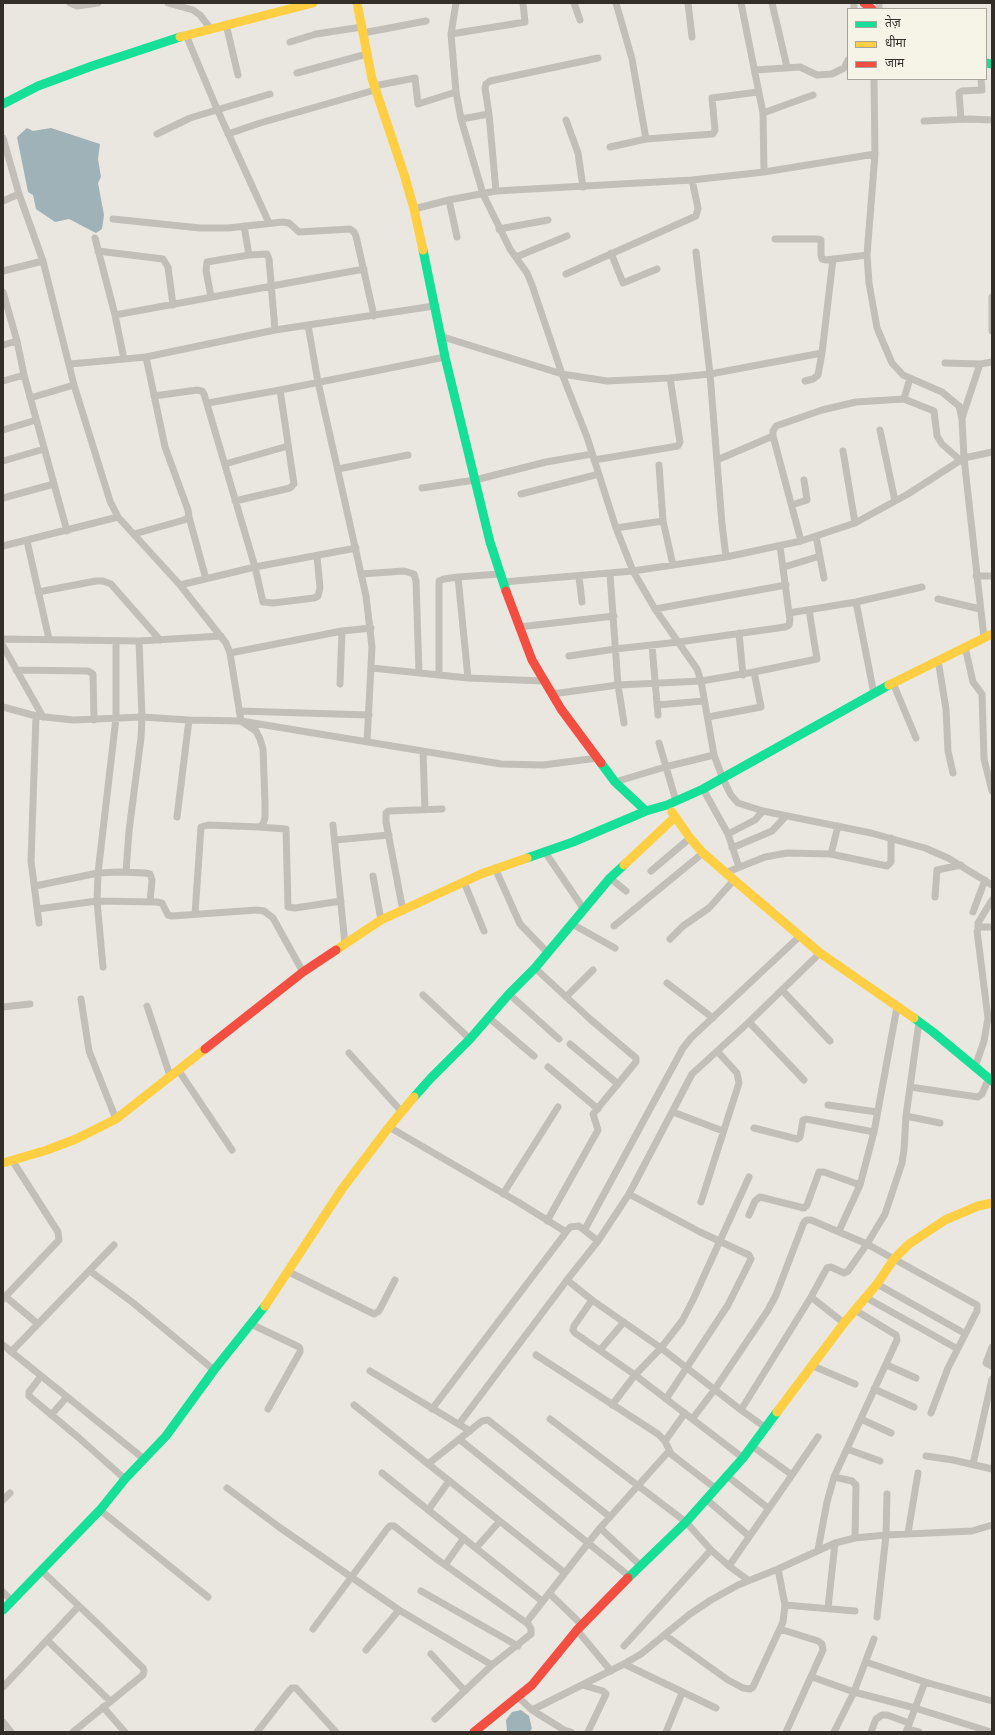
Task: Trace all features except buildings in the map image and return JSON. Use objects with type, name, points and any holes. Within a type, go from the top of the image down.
[{"type":"street","points":[[70,3],[76,6],[98,3]]},
{"type":"street","points":[[168,3],[193,10],[200,15],[210,28]]},
{"type":"street","points":[[3,104],[38,86],[92,66],[186,35],[288,6],[313,3]]},
{"type":"street","points":[[357,3],[374,88],[404,174],[414,209],[440,336],[475,480],[501,578],[532,660],[561,709],[615,782],[646,811]]},
{"type":"street","points":[[456,3],[451,34],[456,92],[461,119],[483,194],[499,229],[532,285],[562,374],[587,437],[616,528],[633,571],[655,609],[697,669],[701,681],[714,755],[723,779],[734,800],[738,803],[763,811],[891,838],[938,853],[992,885]]},
{"type":"street","points":[[451,34],[525,22],[523,3]]},
{"type":"street","points":[[574,3],[580,20]]},
{"type":"street","points":[[616,3],[632,60],[646,139]]},
{"type":"street","points":[[688,3],[692,37]]},
{"type":"street","points":[[741,3],[763,113],[764,172]]},
{"type":"street","points":[[772,3],[787,67]]},
{"type":"street","points":[[290,42],[316,34],[362,30],[426,21]]},
{"type":"street","points":[[226,24],[238,75]]},
{"type":"street","points":[[186,35],[228,134],[269,223]]},
{"type":"street","points":[[297,73],[367,54]]},
{"type":"street","points":[[496,191],[489,114],[485,88],[486,84],[490,81],[598,58]]},
{"type":"street","points":[[755,70],[800,67],[817,74],[832,74],[844,68],[847,62]]},
{"type":"street","points":[[228,134],[374,88],[415,78],[418,104],[456,92]]},
{"type":"street","points":[[38,1324],[4,1298],[59,1240],[58,1232],[8,1162],[76,1139],[116,1119],[303,972],[381,920],[495,868],[573,842],[646,811],[667,805],[703,789],[894,683],[988,636],[980,609],[962,459],[962,419],[959,406],[942,392],[903,374],[892,363],[883,344],[878,328],[871,291],[867,255],[875,154],[874,80]]},
{"type":"street","points":[[961,119],[959,93],[962,91],[982,90],[981,80]]},
{"type":"street","points":[[610,147],[646,139],[713,134],[715,130],[712,98],[758,92]]},
{"type":"street","points":[[157,134],[190,118],[270,94]]},
{"type":"street","points":[[763,113],[814,95]]},
{"type":"street","points":[[461,119],[489,114]]},
{"type":"street","points":[[924,121],[961,119],[992,120]]},
{"type":"street","points":[[566,120],[578,153],[582,187]]},
{"type":"street","points":[[3,138],[43,261],[70,364],[74,386],[105,487],[118,517],[180,585],[221,636],[230,653],[241,721],[256,732],[263,749],[265,818],[259,827]]},
{"type":"street","points":[[414,209],[449,200],[496,191],[692,180],[764,172],[875,154]]},
{"type":"street","points":[[566,274],[696,216],[698,208],[692,180]]},
{"type":"street","points":[[3,201],[20,194]]},
{"type":"street","points":[[449,200],[456,237]]},
{"type":"street","points":[[113,219],[215,229],[287,222],[299,232],[350,229],[356,236],[374,316]]},
{"type":"street","points":[[499,229],[548,220]]},
{"type":"street","points":[[244,226],[249,255]]},
{"type":"street","points":[[516,257],[566,236]]},
{"type":"street","points":[[95,238],[115,315],[124,359]]},
{"type":"street","points":[[775,239],[821,240],[822,259],[826,260],[867,255]]},
{"type":"street","points":[[98,251],[163,259],[168,267],[174,304]]},
{"type":"street","points":[[696,252],[710,374],[726,557]]},
{"type":"street","points":[[611,253],[623,283],[657,268]]},
{"type":"street","points":[[211,297],[206,270],[207,262],[249,255],[264,254],[269,256],[275,330]]},
{"type":"street","points":[[805,381],[813,379],[818,375],[822,354],[833,259]]},
{"type":"street","points":[[3,271],[43,261]]},
{"type":"street","points":[[115,315],[364,269]]},
{"type":"street","points":[[3,292],[6,312],[17,341],[30,398],[67,531]]},
{"type":"street","points":[[992,297],[992,331]]},
{"type":"street","points":[[70,364],[146,357],[275,330],[434,306]]},
{"type":"street","points":[[308,325],[318,382],[356,548],[371,628],[372,668],[367,742]]},
{"type":"street","points":[[440,336],[562,374],[607,380],[670,378],[710,374],[822,354]]},
{"type":"street","points":[[3,345],[17,341]]},
{"type":"street","points":[[146,357],[165,447],[188,510],[188,517],[206,579]]},
{"type":"street","points":[[208,403],[445,357]]},
{"type":"street","points":[[945,363],[980,364],[992,362]]},
{"type":"street","points":[[962,419],[980,364]]},
{"type":"street","points":[[3,381],[24,375]]},
{"type":"street","points":[[422,488],[475,480],[546,462],[678,446],[680,442],[670,378]]},
{"type":"street","points":[[904,399],[910,378]]},
{"type":"street","points":[[30,398],[74,386]]},
{"type":"street","points":[[154,396],[200,390],[204,394],[208,403],[264,602],[273,604],[314,598],[320,593],[317,556]]},
{"type":"street","points":[[235,501],[292,486],[294,481],[280,390]]},
{"type":"street","points":[[801,541],[773,436],[773,431],[776,426],[822,410],[856,402],[904,399],[934,411],[937,436],[942,444],[962,459]]},
{"type":"street","points":[[3,430],[36,420]]},
{"type":"street","points":[[880,430],[895,501]]},
{"type":"street","points":[[717,460],[773,436]]},
{"type":"street","points":[[225,464],[288,446]]},
{"type":"street","points":[[3,461],[44,450]]},
{"type":"street","points":[[842,451],[854,523]]},
{"type":"street","points":[[439,675],[440,581],[442,579],[458,577],[579,577],[610,574],[726,557],[780,546],[801,541],[854,523],[895,501],[962,459],[992,452]]},
{"type":"street","points":[[338,470],[408,455]]},
{"type":"street","points":[[659,465],[663,521],[672,565]]},
{"type":"street","points":[[521,494],[599,474]]},
{"type":"street","points":[[792,505],[807,500],[804,480]]},
{"type":"street","points":[[3,498],[54,484]]},
{"type":"street","points":[[3,546],[28,541],[118,517]]},
{"type":"street","points":[[134,534],[184,520],[188,517]]},
{"type":"street","points":[[616,528],[663,521]]},
{"type":"street","points":[[816,536],[824,578]]},
{"type":"street","points":[[28,541],[49,639]]},
{"type":"street","points":[[569,656],[615,649],[652,646],[785,627],[789,625],[790,620],[784,567],[780,546]]},
{"type":"street","points":[[180,585],[255,567],[356,548]]},
{"type":"street","points":[[784,567],[820,556]]},
{"type":"street","points":[[361,574],[404,571],[414,574],[416,580],[419,673]]},
{"type":"street","points":[[610,574],[618,685],[624,723]]},
{"type":"street","points":[[976,576],[992,576]]},
{"type":"street","points":[[458,577],[468,678]]},
{"type":"street","points":[[579,577],[582,602]]},
{"type":"street","points":[[38,592],[96,581],[103,581],[111,584],[160,640]]},
{"type":"street","points":[[655,609],[786,585]]},
{"type":"street","points":[[789,613],[856,602],[922,587]]},
{"type":"street","points":[[938,599],[980,609]]},
{"type":"street","points":[[856,602],[874,694]]},
{"type":"street","points":[[552,694],[618,685],[701,681],[742,675],[817,659],[809,610]]},
{"type":"street","points":[[519,626],[614,616]]},
{"type":"street","points":[[230,653],[342,631],[371,628]]},
{"type":"street","points":[[340,684],[342,631]]},
{"type":"street","points":[[739,633],[742,675]]},
{"type":"street","points":[[3,638],[116,642],[221,636]]},
{"type":"street","points":[[126,872],[129,831],[139,760],[142,717],[139,641]]},
{"type":"street","points":[[103,967],[97,901],[98,873],[116,718],[116,642]]},
{"type":"street","points":[[3,646],[40,716],[31,861],[39,923]]},
{"type":"street","points":[[652,646],[658,715]]},
{"type":"street","points":[[965,647],[973,682],[982,694],[984,759],[989,772],[992,791]]},
{"type":"street","points":[[938,660],[946,709],[948,751],[952,773]]},
{"type":"street","points":[[372,668],[468,678],[544,681]]},
{"type":"street","points":[[16,670],[88,671],[93,674],[94,720]]},
{"type":"street","points":[[708,717],[761,707],[754,672]]},
{"type":"street","points":[[894,683],[916,738]]},
{"type":"street","points":[[657,705],[704,701]]},
{"type":"street","points":[[3,707],[40,716],[94,720],[142,717],[241,721],[501,764],[543,765],[598,758]]},
{"type":"street","points":[[239,711],[369,715]]},
{"type":"street","points":[[177,817],[189,720]]},
{"type":"street","points":[[659,743],[676,801]]},
{"type":"street","points":[[423,751],[425,810]]},
{"type":"street","points":[[615,782],[665,767],[714,755]]},
{"type":"street","points":[[703,789],[728,834],[740,867]]},
{"type":"street","points":[[667,805],[690,838],[703,853],[725,873],[820,953],[950,1045],[990,1080],[982,1094],[978,1097],[910,1087]]},
{"type":"street","points":[[403,911],[386,822],[386,813],[389,811],[442,809]]},
{"type":"street","points":[[728,834],[755,820],[763,811]]},
{"type":"street","points":[[732,848],[772,831],[786,816]]},
{"type":"street","points":[[3,1610],[100,1510],[125,1480],[166,1436],[289,1272],[342,1189],[389,1127],[431,1078],[470,1039],[509,994],[535,968],[610,878],[676,817]]},
{"type":"street","points":[[195,914],[201,827],[208,825],[286,829],[288,906],[295,908],[341,901]]},
{"type":"street","points":[[333,825],[345,944]]},
{"type":"street","points":[[831,854],[838,826]]},
{"type":"street","points":[[335,840],[389,835]]},
{"type":"street","points":[[652,871],[690,838]]},
{"type":"street","points":[[725,873],[776,854],[787,853],[831,854],[887,866],[891,862],[891,838]]},
{"type":"street","points":[[544,852],[584,908]]},
{"type":"street","points":[[614,926],[703,853]]},
{"type":"street","points":[[935,897],[937,870],[961,866]]},
{"type":"street","points":[[495,868],[520,924],[548,953]]},
{"type":"street","points":[[35,886],[98,873],[126,872],[150,874],[152,880],[150,902]]},
{"type":"street","points":[[373,876],[381,920]]},
{"type":"street","points":[[610,878],[626,891]]},
{"type":"street","points":[[670,939],[683,926],[709,908],[734,880]]},
{"type":"street","points":[[973,912],[984,880]]},
{"type":"street","points":[[464,882],[484,931]]},
{"type":"street","points":[[975,1068],[985,1034],[990,1009],[978,929],[979,920],[992,900]]},
{"type":"street","points":[[38,909],[97,901],[162,903],[168,915],[264,910],[273,918],[303,972]]},
{"type":"street","points":[[572,924],[615,948]]},
{"type":"street","points":[[978,929],[980,927],[992,927]]},
{"type":"street","points":[[585,1229],[678,1057],[691,1038],[800,936]]},
{"type":"street","points":[[459,1424],[598,1241],[629,1194],[692,1074],[749,1022],[820,953]]},
{"type":"street","points":[[535,968],[590,1019],[635,1056],[636,1062],[593,1114],[598,1130],[546,1221]]},
{"type":"street","points":[[566,997],[593,970]]},
{"type":"street","points":[[667,983],[713,1018]]},
{"type":"street","points":[[782,990],[830,1041]]},
{"type":"street","points":[[509,994],[559,1039]]},
{"type":"street","points":[[423,995],[470,1039]]},
{"type":"street","points":[[81,999],[89,1051],[116,1119]]},
{"type":"street","points":[[3,1007],[30,1004]]},
{"type":"street","points":[[147,1006],[170,1076]]},
{"type":"street","points":[[839,1231],[860,1185],[874,1132],[898,1007]]},
{"type":"street","points":[[488,1017],[534,1056]]},
{"type":"street","points":[[749,1022],[804,1080]]},
{"type":"street","points":[[741,1410],[811,1297],[827,1268],[831,1267],[842,1273],[846,1273],[868,1244],[885,1214],[891,1199],[904,1150],[906,1116],[919,1022]]},
{"type":"street","points":[[570,1044],[618,1084]]},
{"type":"street","points":[[701,1202],[738,1089],[737,1073],[717,1051]]},
{"type":"street","points":[[349,1053],[402,1112]]},
{"type":"street","points":[[548,1067],[598,1109]]},
{"type":"street","points":[[179,1071],[232,1150]]},
{"type":"street","points":[[828,1105],[877,1112]]},
{"type":"street","points":[[503,1194],[558,1107]]},
{"type":"street","points":[[673,1112],[723,1131]]},
{"type":"street","points":[[906,1116],[940,1123]]},
{"type":"street","points":[[754,1128],[798,1139],[803,1120],[806,1119],[874,1132]]},
{"type":"street","points":[[389,1127],[566,1232]]},
{"type":"street","points":[[749,1215],[755,1201],[760,1197],[804,1208],[807,1205],[819,1172],[824,1172],[860,1185]]},
{"type":"street","points":[[612,1405],[635,1375],[661,1348],[682,1321],[720,1241],[748,1177]]},
{"type":"street","points":[[629,1194],[749,1255],[751,1261],[728,1305],[688,1368],[666,1399]]},
{"type":"street","points":[[474,1732],[532,1685],[580,1628],[640,1564],[686,1522],[743,1458],[844,1323],[865,1296],[877,1284],[894,1259],[909,1244],[945,1220],[978,1206],[992,1203]]},
{"type":"street","points":[[692,1418],[715,1389],[760,1323],[776,1296],[805,1221],[811,1220],[868,1244],[977,1305],[977,1311],[956,1348],[931,1413]]},
{"type":"street","points":[[432,1409],[570,1227],[573,1225],[585,1229],[598,1241]]},
{"type":"street","points":[[11,1352],[114,1246]]},
{"type":"street","points":[[90,1270],[132,1302],[214,1370]]},
{"type":"street","points":[[289,1272],[374,1314],[378,1311],[395,1280]]},
{"type":"street","points":[[567,1280],[592,1300],[688,1368],[766,1428]]},
{"type":"street","points":[[877,1284],[964,1333]]},
{"type":"street","points":[[865,1296],[956,1348]]},
{"type":"street","points":[[811,1297],[844,1323]]},
{"type":"street","points":[[592,1300],[573,1330],[575,1333],[635,1375],[743,1458]]},
{"type":"street","points":[[818,1550],[827,1502],[834,1477],[874,1389],[887,1365],[897,1340],[897,1336],[855,1310]]},
{"type":"street","points":[[600,1350],[624,1322]]},
{"type":"street","points":[[251,1324],[299,1347],[300,1349],[300,1352],[268,1409]]},
{"type":"street","points":[[3,1345],[144,1459]]},
{"type":"street","points":[[992,1348],[986,1363],[992,1366]]},
{"type":"street","points":[[536,1355],[658,1434],[665,1441],[669,1451],[715,1488]]},
{"type":"street","points":[[887,1365],[916,1378]]},
{"type":"street","points":[[813,1366],[855,1384]]},
{"type":"street","points":[[370,1371],[470,1431]]},
{"type":"street","points":[[41,1376],[29,1394],[80,1438],[125,1480]]},
{"type":"street","points":[[973,1464],[992,1379]]},
{"type":"street","points":[[874,1389],[914,1407]]},
{"type":"street","points":[[51,1414],[67,1397]]},
{"type":"street","points":[[354,1404],[499,1522],[565,1573]]},
{"type":"street","points":[[665,1441],[685,1413]]},
{"type":"street","points":[[550,1419],[636,1486],[686,1522],[711,1550],[748,1580]]},
{"type":"street","points":[[860,1419],[891,1433]]},
{"type":"street","points":[[428,1464],[485,1420],[491,1421],[610,1517]]},
{"type":"street","points":[[729,1566],[818,1437]]},
{"type":"street","points":[[459,1439],[587,1544],[629,1576]]},
{"type":"street","points":[[752,1446],[792,1475]]},
{"type":"street","points":[[847,1449],[880,1461]]},
{"type":"street","points":[[528,1624],[528,1620],[542,1601],[600,1528],[636,1486],[669,1451]]},
{"type":"street","points":[[926,1456],[973,1464],[992,1469]]},
{"type":"street","points":[[382,1473],[429,1509],[542,1601]]},
{"type":"street","points":[[908,1533],[918,1473]]},
{"type":"street","points":[[726,1476],[768,1508]]},
{"type":"street","points":[[834,1477],[852,1481],[856,1485],[855,1538]]},
{"type":"street","points":[[429,1509],[449,1481]]},
{"type":"street","points":[[227,1488],[399,1610],[492,1665]]},
{"type":"street","points":[[3,1500],[10,1493]]},
{"type":"street","points":[[877,1617],[886,1534],[887,1494]]},
{"type":"street","points":[[706,1498],[749,1536]]},
{"type":"street","points":[[100,1510],[208,1596]]},
{"type":"street","points":[[476,1548],[499,1522]]},
{"type":"street","points":[[532,1710],[641,1654],[702,1605],[748,1580],[778,1569],[835,1543],[855,1538],[886,1534],[972,1531],[992,1525]]},
{"type":"street","points":[[313,1629],[390,1526],[394,1526],[445,1565],[528,1624],[531,1629],[531,1634],[518,1646],[492,1665],[435,1718]]},
{"type":"street","points":[[600,1528],[640,1564]]},
{"type":"street","points":[[445,1565],[464,1538]]},
{"type":"street","points":[[828,1608],[835,1543]]},
{"type":"street","points":[[624,1646],[711,1550]]},
{"type":"street","points":[[665,1635],[728,1680],[746,1689],[753,1687],[780,1629],[785,1613],[785,1605],[778,1569]]},
{"type":"street","points":[[42,1571],[143,1668],[143,1675],[72,1732]]},
{"type":"street","points":[[421,1591],[518,1646]]},
{"type":"street","points":[[3,1592],[12,1601]]},
{"type":"street","points":[[549,1593],[580,1628],[611,1670]]},
{"type":"street","points":[[785,1605],[854,1611]]},
{"type":"street","points":[[3,1687],[79,1606]]},
{"type":"street","points":[[366,1650],[399,1610]]},
{"type":"street","points":[[780,1629],[818,1641],[822,1644],[823,1650],[786,1732]]},
{"type":"street","points":[[834,1732],[854,1692],[874,1639]]},
{"type":"street","points":[[47,1640],[110,1701]]},
{"type":"street","points":[[431,1654],[465,1691]]},
{"type":"street","points":[[866,1662],[925,1682],[992,1701]]},
{"type":"street","points":[[624,1664],[716,1708]]},
{"type":"street","points":[[812,1677],[854,1692],[915,1708],[991,1732]]},
{"type":"street","points":[[907,1728],[925,1682]]},
{"type":"street","points":[[582,1685],[603,1691],[606,1694],[588,1732]]},
{"type":"street","points":[[257,1732],[289,1691],[292,1688],[296,1688],[336,1732]]},
{"type":"street","points":[[666,1732],[682,1693]]},
{"type":"street","points":[[518,1697],[532,1710],[566,1731]]},
{"type":"street","points":[[103,1707],[125,1732]]},
{"type":"street","points":[[871,1732],[876,1719],[882,1715],[887,1715],[907,1728],[918,1732]]},
{"type":"street","points":[[3,1722],[10,1732]]},
{"type":"shaded area","points":[[27,128],[33,131],[51,128],[100,144],[98,159],[101,177],[98,183],[104,215],[102,229],[96,233],[69,219],[55,222],[36,209],[33,195],[28,192],[17,137]]},
{"type":"shaded area","points":[[521,1710],[529,1716],[532,1729],[529,1732],[507,1732],[506,1720],[512,1712]]},
{"type":"traffic: fast","points":[[3,104],[38,86],[92,66],[180,37]]},
{"type":"traffic: fast","points":[[987,63],[992,64]]},
{"type":"traffic: fast","points":[[423,250],[445,357],[490,542],[506,591]]},
{"type":"traffic: fast","points":[[527,858],[573,842],[646,811],[667,805],[703,789],[889,685]]},
{"type":"traffic: fast","points":[[601,763],[615,782],[646,811]]},
{"type":"traffic: fast","points":[[414,1097],[535,968],[610,878],[624,865]]},
{"type":"traffic: fast","points":[[914,1018],[992,1081]]},
{"type":"traffic: fast","points":[[3,1610],[100,1510],[125,1479],[166,1436],[214,1370],[265,1306]]},
{"type":"traffic: fast","points":[[628,1578],[686,1522],[743,1458],[777,1412]]},
{"type":"traffic: slow","points":[[180,37],[313,3]]},
{"type":"traffic: slow","points":[[357,3],[372,79],[404,174],[414,209],[423,250]]},
{"type":"traffic: slow","points":[[889,685],[992,634]]},
{"type":"traffic: slow","points":[[672,812],[690,838],[703,853],[734,880],[820,953],[914,1018]]},
{"type":"traffic: slow","points":[[624,865],[675,817]]},
{"type":"traffic: slow","points":[[336,950],[381,920],[481,874],[527,858]]},
{"type":"traffic: slow","points":[[3,1163],[47,1150],[76,1139],[116,1119],[205,1049]]},
{"type":"traffic: slow","points":[[265,1306],[342,1189],[414,1097]]},
{"type":"traffic: slow","points":[[777,1412],[844,1323],[877,1284],[894,1259],[909,1244],[945,1220],[978,1206],[992,1203]]},
{"type":"traffic: jam","points":[[864,3],[871,8]]},
{"type":"traffic: jam","points":[[506,591],[532,660],[561,709],[601,763]]},
{"type":"traffic: jam","points":[[205,1049],[303,972],[336,950]]},
{"type":"traffic: jam","points":[[474,1732],[532,1685],[577,1630],[628,1578]]}]
